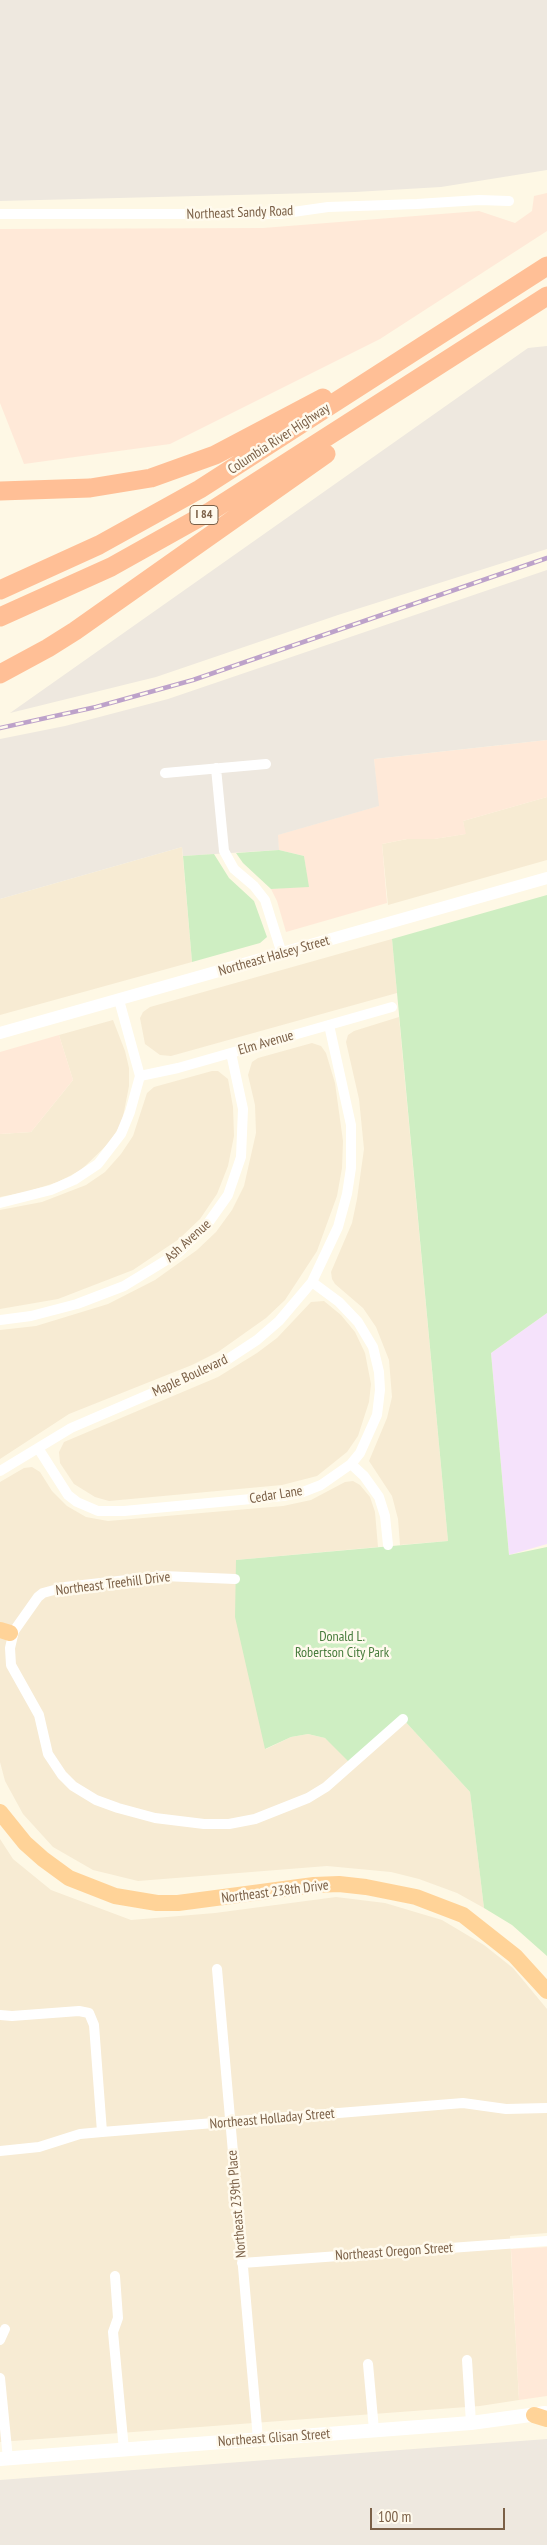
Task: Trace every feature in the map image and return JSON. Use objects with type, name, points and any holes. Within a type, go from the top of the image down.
[{"type":"highway","name":"Columbia River Highway","points":[[0,590],[61,564],[166,508],[258,453],[547,266]]},
{"type":"highway","name":"Columbia River Highway","points":[[0,617],[78,583],[156,543],[264,479],[547,296]]},
{"type":"highway","points":[[0,491],[98,488],[131,483],[170,472],[215,455],[333,393],[392,366]]},
{"type":"highway","points":[[0,674],[48,648],[105,610],[353,435],[398,393]]},
{"type":"highway","name":"Northeast 238th Drive","points":[[0,1812],[25,1843],[43,1859],[70,1878],[115,1896],[157,1903],[178,1903],[314,1885],[340,1884],[416,1897],[463,1915],[514,1956],[547,1991]]},
{"type":"main road","name":"Northeast Glisan Street","points":[[4,2459],[543,2416]]},
{"type":"street","name":"Northeast Sandy Road","points":[[0,214],[265,215],[328,207],[479,200],[509,201]]},
{"type":"street","points":[[165,772],[266,764]]},
{"type":"street","points":[[216,768],[224,851],[234,869],[254,886],[265,900],[282,954]]},
{"type":"street","name":"Northeast Halsey Street","points":[[0,1033],[547,878]]},
{"type":"street","points":[[0,1203],[50,1190],[74,1180],[98,1164],[121,1134],[130,1112],[140,1076],[119,1000]]},
{"type":"street","name":"Elm Avenue","points":[[140,1076],[231,1053],[392,1007]]},
{"type":"street","name":"Maple Boulevard","points":[[0,1471],[71,1428],[222,1363],[257,1340],[279,1321],[312,1282],[338,1227],[348,1194],[350,1168],[351,1125],[329,1025]]},
{"type":"street","name":"Ash Avenue","points":[[0,1320],[31,1316],[77,1304],[124,1286],[178,1253],[206,1226],[228,1194],[236,1174],[242,1148],[243,1110],[231,1053]]},
{"type":"street","name":"Cedar Lane","points":[[38,1448],[68,1495],[87,1508],[110,1512],[283,1496],[303,1492],[321,1485],[351,1464],[360,1453],[376,1415],[380,1390],[376,1358],[367,1336],[349,1311],[312,1282]]},
{"type":"street","points":[[351,1464],[364,1476],[380,1497],[385,1516],[388,1545]]},
{"type":"street","name":"Northeast Treehill Drive","points":[[235,1579],[163,1576],[65,1587],[43,1593],[6,1633],[10,1648],[11,1665],[39,1715],[48,1754],[54,1765],[74,1786],[96,1800],[134,1814],[204,1824],[228,1824],[273,1813],[308,1798],[326,1787],[404,1719]]},
{"type":"street","name":"Northeast 239th Place","points":[[217,1969],[258,2439]]},
{"type":"street","points":[[0,2015],[79,2011],[89,2013],[94,2025],[102,2132]]},
{"type":"street","name":"Northeast Holladay Street","points":[[0,2151],[39,2147],[80,2134],[464,2103],[506,2109],[547,2108]]},
{"type":"street","name":"Northeast Oregon Street","points":[[242,2263],[547,2241]]},
{"type":"street","points":[[115,2276],[118,2318],[113,2332],[124,2450]]},
{"type":"street","points":[[0,2340],[6,2329]]},
{"type":"street","points":[[467,2360],[471,2423]]},
{"type":"street","points":[[368,2364],[374,2430]]},
{"type":"street","points":[[0,2378],[4,2459]]},
{"type":"shaded area","points":[[0,0],[547,0],[547,170],[441,187],[355,192],[0,201]]},
{"type":"shaded area","points":[[547,193],[547,231],[380,339],[170,444],[24,464],[0,403],[0,229],[263,228],[479,211],[515,223],[532,211],[534,196]]},
{"type":"shaded area","points":[[547,346],[547,549],[338,615],[156,677],[10,713],[528,348]]},
{"type":"shaded area","points":[[547,570],[547,740],[374,759],[379,806],[278,835],[279,850],[183,856],[182,847],[0,899],[0,739],[65,726],[168,699]]},
{"type":"shaded area","points":[[547,740],[547,797],[463,821],[466,834],[434,839],[407,839],[382,844],[387,903],[286,932],[277,901],[271,889],[308,886],[304,856],[279,850],[277,835],[378,806],[374,759]]},
{"type":"shaded area","points":[[547,797],[547,860],[388,905],[382,844],[407,839],[434,839],[465,834],[463,821]]},
{"type":"shaded area","points":[[182,847],[192,962],[0,1015],[0,899]]},
{"type":"shaded area","points":[[392,939],[397,993],[171,1056],[160,1055],[145,1044],[140,1018],[143,1012],[150,1007]]},
{"type":"shaded area","points":[[399,1017],[448,1541],[400,1545],[398,1519],[392,1496],[369,1461],[387,1418],[392,1397],[389,1360],[376,1327],[363,1308],[335,1284],[331,1272],[352,1223],[364,1149],[359,1099],[346,1042],[348,1035],[354,1031]]},
{"type":"shaded area","points":[[113,1020],[125,1051],[129,1068],[129,1086],[122,1122],[110,1142],[81,1170],[58,1182],[26,1192],[0,1197],[0,1134],[31,1132],[73,1080],[59,1035]]},
{"type":"shaded area","points":[[59,1035],[73,1080],[31,1132],[0,1134],[0,1052]]},
{"type":"shaded area","points":[[312,1043],[321,1046],[326,1053],[335,1083],[343,1141],[342,1168],[337,1196],[317,1251],[285,1300],[266,1318],[218,1352],[192,1365],[69,1414],[0,1459],[0,1330],[36,1326],[108,1304],[155,1280],[197,1250],[216,1232],[232,1210],[244,1186],[256,1133],[255,1105],[248,1075],[252,1062],[258,1058]]},
{"type":"shaded area","points":[[218,1071],[228,1079],[233,1107],[234,1136],[228,1166],[217,1194],[200,1219],[179,1239],[133,1270],[58,1299],[0,1309],[0,1210],[42,1202],[86,1185],[105,1172],[121,1154],[133,1136],[147,1093],[154,1087]]},
{"type":"shaded area","points":[[324,1301],[341,1315],[355,1332],[365,1353],[371,1384],[369,1402],[358,1436],[347,1452],[317,1476],[282,1485],[109,1501],[95,1497],[74,1484],[60,1463],[59,1452],[64,1442],[218,1377],[277,1338],[311,1302]]},
{"type":"shaded area","points":[[547,1313],[547,1544],[509,1555],[491,1353]]},
{"type":"shaded area","points":[[32,1467],[40,1472],[52,1491],[67,1506],[86,1517],[108,1521],[283,1506],[311,1500],[345,1482],[353,1481],[360,1485],[370,1497],[375,1512],[378,1547],[236,1560],[266,1749],[291,1737],[308,1734],[325,1738],[339,1750],[402,1718],[470,1792],[484,1908],[457,1893],[419,1879],[391,1872],[327,1866],[138,1881],[93,1870],[53,1847],[23,1814],[5,1781],[0,1762],[0,1482],[24,1468]]},
{"type":"shaded area","points":[[0,1839],[13,1859],[51,1890],[131,1920],[215,1913],[336,1897],[385,1903],[442,1920],[484,1945],[513,1968],[547,2009],[547,2233],[510,2236],[519,2400],[480,2406],[0,2442]]},
{"type":"shaded area","points":[[547,2247],[547,2396],[519,2400],[511,2249]]},
{"type":"shaded area","points":[[547,2439],[547,2545],[0,2545],[0,2480]]},
{"type":"green space","points":[[279,850],[304,856],[309,887],[271,889],[243,863],[236,853]]},
{"type":"green space","points":[[214,854],[229,878],[254,901],[267,937],[260,943],[192,962],[183,856]]},
{"type":"green space","name":"Donald L. Robertson City Park","points":[[547,895],[547,1313],[491,1353],[509,1555],[547,1547],[547,1956],[512,1925],[484,1908],[470,1792],[402,1718],[350,1763],[325,1738],[308,1734],[291,1737],[265,1749],[235,1617],[236,1560],[448,1541],[392,939]]},
{"type":"railway","points":[[0,728],[96,707],[193,680],[547,558]]}]
